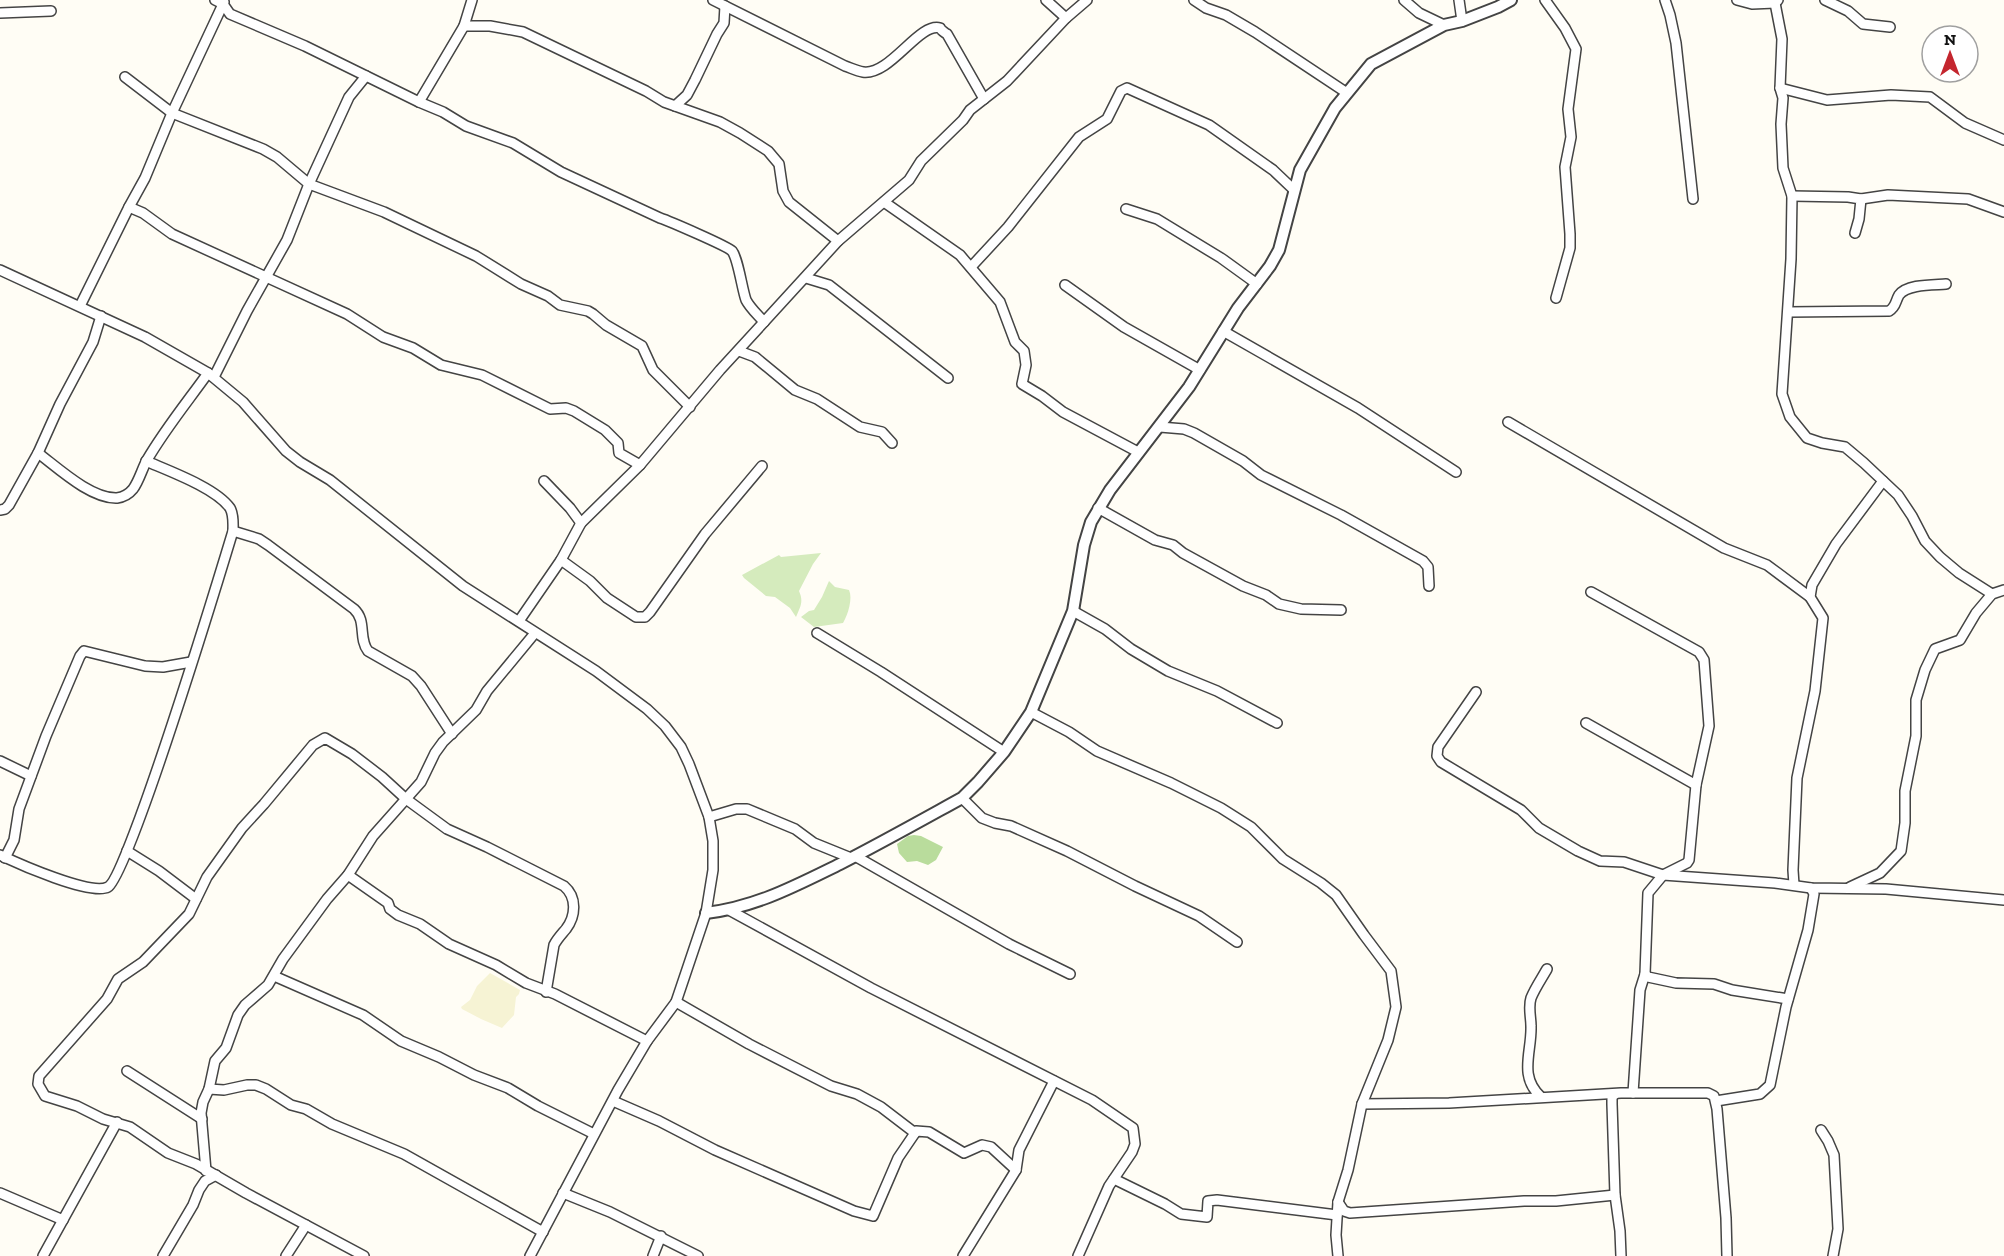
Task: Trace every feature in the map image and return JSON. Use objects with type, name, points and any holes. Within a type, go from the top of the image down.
[{"type":"street","points":[[419,102],[464,26],[472,0]]},
{"type":"street","points":[[713,0],[845,66],[864,72],[885,66],[920,35],[933,28],[940,28],[947,34],[984,99]]},
{"type":"street","points":[[1046,0],[1066,18]]},
{"type":"street","points":[[519,621],[561,560],[581,523],[640,465],[720,370],[838,241],[909,180],[921,161],[963,120],[970,110],[1007,81],[1066,18],[1087,0]]},
{"type":"street","points":[[1194,0],[1206,9],[1227,15],[1256,32],[1347,93]]},
{"type":"street","points":[[1404,0],[1419,13],[1444,25]]},
{"type":"street","points":[[1459,0],[1462,21]]},
{"type":"street","points":[[706,913],[758,903],[853,857],[962,798],[978,782],[1004,752],[1031,712],[1073,611],[1090,522],[1138,452],[1190,387],[1238,308],[1279,250],[1293,189],[1300,170],[1335,108],[1371,64],[1444,25],[1498,8],[1511,0]]},
{"type":"street","points":[[1545,0],[1565,28],[1576,49],[1568,109],[1571,137],[1565,167],[1570,249],[1556,298]]},
{"type":"street","points":[[1665,0],[1676,43],[1693,199]]},
{"type":"street","points":[[1737,0],[1752,4],[1777,1],[1782,39],[1781,124],[1784,168],[1792,196],[1788,312],[1782,394],[1790,417],[1807,438],[1845,447],[1898,495],[1925,541],[1940,557],[1959,573],[1992,594]]},
{"type":"street","points":[[1825,0],[1848,11],[1863,24],[1890,27]]},
{"type":"street","points":[[221,1],[230,14],[305,46],[443,112],[466,126],[513,143],[569,176],[660,218],[676,223],[730,250],[734,256],[747,301],[764,322]]},
{"type":"street","points":[[80,306],[145,178],[216,18],[221,1]]},
{"type":"street","points":[[724,23],[725,6]]},
{"type":"street","points":[[0,13],[51,11]]},
{"type":"street","points":[[216,18],[230,14]]},
{"type":"street","points":[[675,106],[687,95],[724,23],[747,16]]},
{"type":"street","points":[[464,26],[490,26],[524,32],[675,106],[720,122],[740,133],[768,151],[779,164],[783,191],[789,201],[838,241]]},
{"type":"street","points":[[38,453],[88,490],[118,498],[134,489],[146,461],[211,375],[266,278],[287,240],[309,184],[349,97],[366,76]]},
{"type":"street","points":[[125,77],[172,113],[263,149],[277,157],[309,184],[384,212],[476,256],[560,305],[588,311],[606,325],[642,346],[653,370],[690,407]]},
{"type":"street","points":[[971,267],[1008,227],[1079,137],[1107,120],[1118,95],[1127,88],[1209,125],[1274,170],[1293,189]]},
{"type":"street","points":[[1780,88],[1827,100],[1891,95],[1930,97],[1965,123],[2004,140]]},
{"type":"street","points":[[1792,196],[1848,196],[1861,199],[1888,195],[1968,199],[2004,212]]},
{"type":"street","points":[[1855,233],[1861,199]]},
{"type":"street","points":[[884,202],[960,255],[1000,302],[1015,342],[1024,351],[1026,365],[1022,384],[1063,412],[1138,452]]},
{"type":"street","points":[[129,207],[143,213],[172,234],[347,315],[383,337],[414,348],[441,365],[482,375],[550,409],[566,408],[574,411],[605,430],[618,442],[619,453],[640,465]]},
{"type":"street","points":[[1126,209],[1156,219],[1221,258],[1257,284]]},
{"type":"street","points":[[0,270],[145,337],[211,375],[243,402],[286,451],[330,480],[463,586],[596,671],[648,709],[681,747],[709,817],[714,855],[706,913],[676,1002],[647,1041],[594,1134],[530,1256]]},
{"type":"street","points":[[806,278],[829,285],[948,378]]},
{"type":"street","points":[[1788,312],[1889,311],[1895,307],[1900,293],[1908,289],[1946,284]]},
{"type":"street","points":[[1065,285],[1124,327],[1200,370]]},
{"type":"street","points":[[0,510],[9,505],[38,453],[60,404],[93,342],[101,316]]},
{"type":"street","points":[[1224,331],[1358,408],[1456,472]]},
{"type":"street","points":[[739,351],[755,357],[795,390],[818,399],[860,427],[882,432],[892,443]]},
{"type":"street","points":[[1508,422],[1724,548],[1767,565],[1810,597],[1824,618],[1815,691],[1797,778],[1792,870],[1794,885]]},
{"type":"street","points":[[1160,427],[1184,429],[1194,433],[1243,460],[1261,475],[1341,515],[1424,561],[1428,567],[1429,586]]},
{"type":"street","points":[[146,461],[194,482],[223,500],[231,509],[234,518],[233,531],[169,734],[127,851],[113,884],[100,889],[64,881],[2,856],[14,840],[19,808],[46,736],[84,651],[145,666],[163,667],[191,662]]},
{"type":"street","points":[[561,560],[636,617],[645,617],[712,525],[762,465]]},
{"type":"street","points":[[544,481],[581,523]]},
{"type":"street","points":[[1810,597],[1812,585],[1836,544],[1883,481]]},
{"type":"street","points":[[1098,508],[1155,540],[1173,545],[1279,604],[1301,609],[1341,610]]},
{"type":"street","points":[[233,531],[259,539],[354,609],[362,621],[364,646],[368,651],[412,676],[452,734]]},
{"type":"street","points":[[1848,888],[1880,873],[1901,851],[1905,823],[1905,791],[1916,736],[1916,700],[1924,670],[1935,649],[1960,640],[1976,613],[1992,594],[2004,590]]},
{"type":"street","points":[[1591,592],[1699,652],[1704,660],[1709,726],[1696,785],[1689,860],[1663,875],[1648,893],[1645,974],[1640,990],[1634,1093]]},
{"type":"street","points":[[1073,611],[1105,629],[1131,649],[1168,671],[1217,691],[1277,723]]},
{"type":"street","points":[[206,1171],[201,1113],[203,1102],[209,1089],[215,1061],[226,1048],[238,1015],[245,1005],[268,985],[283,959],[348,874],[373,836],[405,795],[425,775],[435,753],[476,710],[487,691],[535,633]]},
{"type":"street","points":[[818,633],[1004,752]]},
{"type":"street","points":[[1476,692],[1438,747],[1437,756],[1441,762],[1521,810],[1539,828],[1600,861],[1624,862],[1663,875],[1811,888],[1848,888],[2004,900]]},
{"type":"street","points":[[1031,712],[1069,732],[1097,751],[1171,783],[1251,827],[1283,858],[1336,895],[1387,964],[1393,977],[1396,1007],[1382,1059],[1362,1104],[1348,1170],[1338,1202],[1338,1256]]},
{"type":"street","points":[[1586,723],[1696,785]]},
{"type":"street","points":[[364,1256],[196,1164],[168,1153],[130,1127],[45,1096],[38,1084],[39,1076],[101,1006],[118,979],[143,962],[189,914],[207,877],[242,828],[313,745],[324,738],[352,754],[447,829],[564,886],[571,892],[574,904],[573,914],[567,928],[554,945],[546,992]]},
{"type":"street","points":[[0,761],[31,776]]},
{"type":"street","points":[[962,798],[982,818],[1011,826],[1067,851],[1198,916],[1237,942]]},
{"type":"street","points":[[709,817],[736,809],[747,809],[795,829],[814,843],[853,857],[1009,944],[1070,974]]},
{"type":"street","points":[[127,851],[179,885],[195,899]]},
{"type":"street","points":[[348,874],[388,903],[390,909],[398,915],[420,924],[449,944],[647,1041]]},
{"type":"street","points":[[1716,1101],[1760,1094],[1770,1085],[1788,999],[1808,930],[1814,894],[1811,888]]},
{"type":"street","points":[[729,910],[871,988],[1092,1100],[1133,1128],[1135,1144],[1132,1152],[1114,1179],[1078,1256]]},
{"type":"street","points":[[1541,1097],[1532,1089],[1527,1063],[1532,1027],[1530,1000],[1547,969]]},
{"type":"street","points":[[1645,974],[1648,977],[1676,983],[1714,984],[1732,990],[1788,999]]},
{"type":"street","points":[[274,976],[363,1015],[401,1041],[508,1088],[538,1107],[594,1134]]},
{"type":"street","points":[[676,1002],[749,1044],[831,1086],[881,1107],[915,1133]]},
{"type":"street","points":[[127,1071],[202,1119]]},
{"type":"street","points":[[963,1256],[1016,1170],[1019,1150],[1054,1081]]},
{"type":"street","points":[[209,1089],[224,1090],[247,1085],[256,1085],[266,1089],[291,1105],[306,1109],[332,1124],[404,1154],[543,1232]]},
{"type":"street","points":[[1362,1104],[1449,1104],[1634,1093],[1708,1093],[1714,1096],[1716,1101],[1727,1256]]},
{"type":"street","points":[[1615,1094],[1612,1097],[1615,1195],[1621,1256]]},
{"type":"street","points":[[613,1101],[716,1150],[854,1210],[873,1216],[898,1158],[916,1131],[929,1132],[964,1153],[982,1145],[991,1147],[1016,1170]]},
{"type":"street","points":[[43,1256],[117,1122]]},
{"type":"street","points":[[1821,1130],[1834,1155],[1838,1229],[1833,1256]]},
{"type":"street","points":[[163,1256],[193,1205],[199,1190],[205,1181],[216,1175]]},
{"type":"street","points":[[1114,1179],[1181,1214],[1207,1217],[1208,1202],[1217,1200],[1337,1215]]},
{"type":"street","points":[[0,1193],[63,1220]]},
{"type":"street","points":[[563,1193],[610,1212],[698,1256]]},
{"type":"street","points":[[1338,1202],[1344,1211],[1350,1212],[1556,1201],[1615,1195]]},
{"type":"street","points":[[286,1256],[306,1225]]},
{"type":"street","points":[[653,1256],[661,1236]]},
{"type":"shaded area","points":[[490,973],[520,990],[516,997],[514,1015],[502,1028],[461,1007],[470,1000],[477,986]]},
{"type":"green space","points":[[821,553],[799,591],[801,601],[796,617],[790,608],[775,597],[766,596],[742,575],[779,555],[781,557]]},
{"type":"green space","points":[[829,581],[835,587],[849,590],[848,611],[843,623],[814,627],[801,617],[814,610]]},
{"type":"green space","points":[[914,835],[943,847],[936,860],[928,865],[917,861],[907,862],[899,853],[897,844],[908,836]]}]
